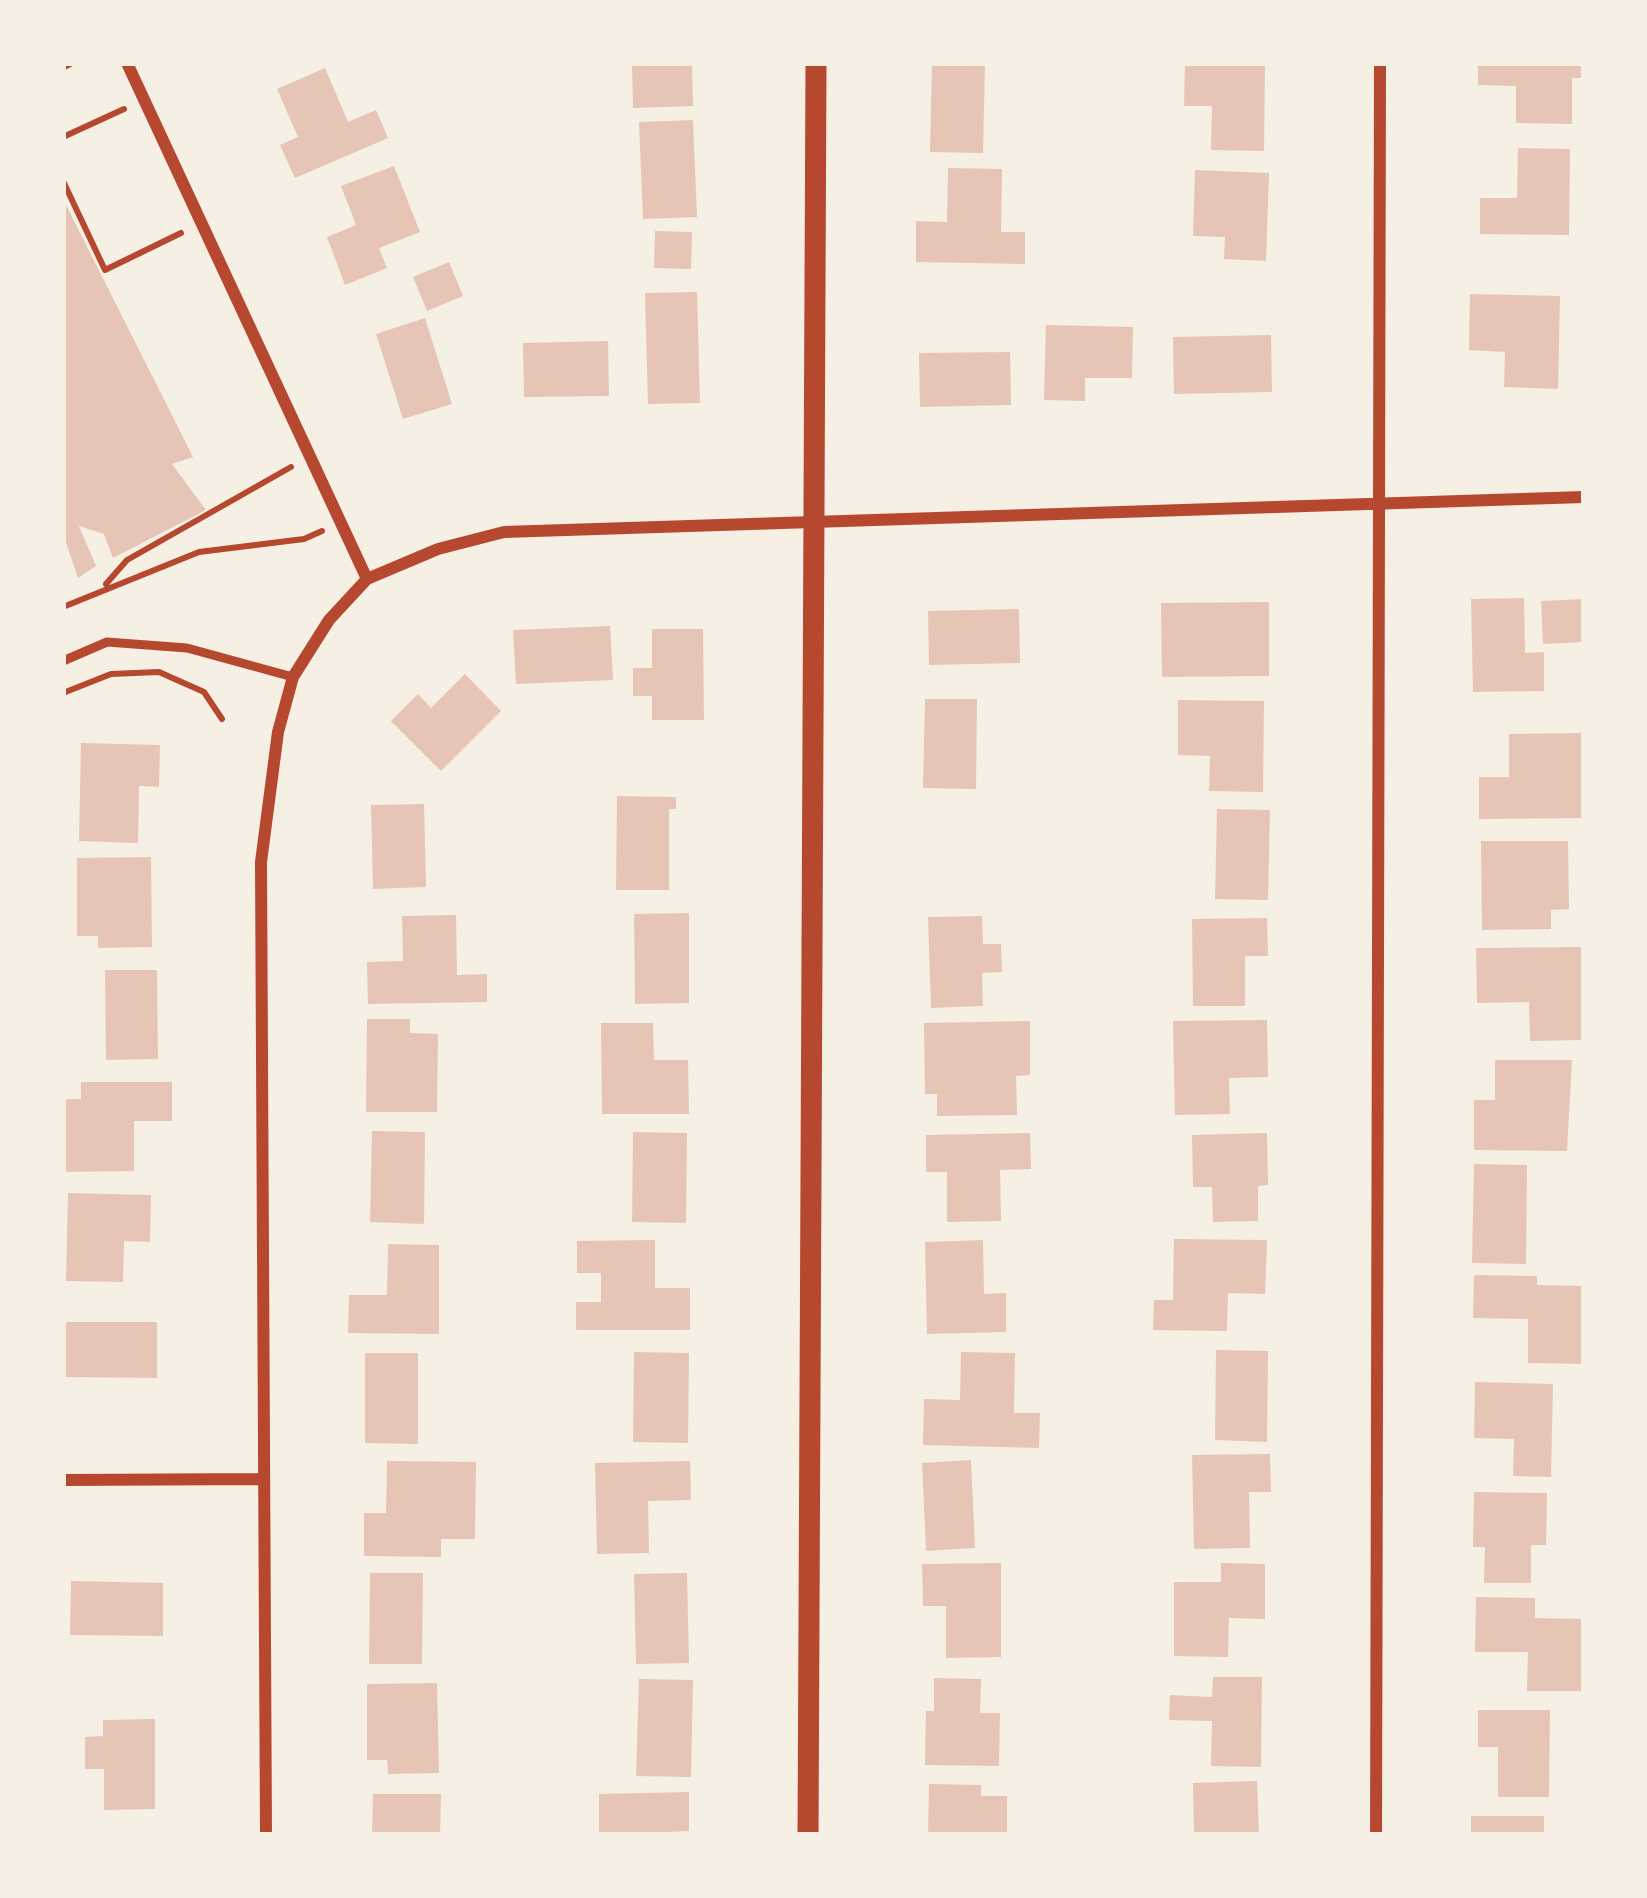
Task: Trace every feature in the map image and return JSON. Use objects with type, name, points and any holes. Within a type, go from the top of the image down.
[{"type":"street","points":[[127,63],[367,579]]},
{"type":"street","points":[[808,1835],[816,63]]},
{"type":"street","points":[[1376,1835],[1380,63]]},
{"type":"street","points":[[266,1835],[261,862],[278,732],[293,676],[329,620],[367,579],[438,549],[504,532],[815,518],[1584,497]]},
{"type":"street","points":[[63,1480],[263,1479]]},
{"type":"lane","points":[[63,661],[107,642],[187,648],[293,676]]},
{"type":"path","points":[[63,137],[144,100]]},
{"type":"path","points":[[63,181],[105,269],[201,224]]},
{"type":"path","points":[[103,587],[127,560],[271,476]]},
{"type":"path","points":[[63,607],[199,552],[304,539],[341,523]]},
{"type":"path","points":[[63,693],[111,674],[160,672],[204,692],[222,719]]},
{"type":"building","points":[[632,63],[692,63],[693,106],[633,108]]},
{"type":"building","points":[[932,63],[985,63],[983,153],[930,152]]},
{"type":"building","points":[[1185,63],[1265,63],[1264,151],[1211,150],[1212,106],[1184,106]]},
{"type":"building","points":[[1478,63],[1584,63],[1584,78],[1572,78],[1572,124],[1516,123],[1516,86],[1478,85]]},
{"type":"building","points":[[325,68],[348,122],[376,110],[388,138],[295,178],[280,145],[298,137],[277,89]]},
{"type":"building","points":[[693,120],[697,217],[643,219],[639,122]]},
{"type":"building","points":[[1518,148],[1570,149],[1569,235],[1480,234],[1480,198],[1517,198]]},
{"type":"building","points":[[394,166],[420,232],[379,248],[387,268],[345,285],[327,237],[356,225],[341,186]]},
{"type":"building","points":[[948,168],[1002,169],[1001,232],[1025,232],[1025,264],[916,262],[916,221],[947,222]]},
{"type":"building","points":[[1195,170],[1269,173],[1266,261],[1224,259],[1225,237],[1193,236]]},
{"type":"building","points":[[63,199],[193,457],[172,464],[206,510],[113,558],[104,534],[79,526],[96,566],[78,578],[63,534]]},
{"type":"building","points":[[655,231],[692,232],[691,269],[654,268]]},
{"type":"building","points":[[449,262],[463,296],[427,311],[413,277]]},
{"type":"building","points":[[697,292],[700,403],[648,404],[645,293]]},
{"type":"building","points":[[1470,294],[1560,296],[1558,389],[1504,387],[1505,352],[1469,350]]},
{"type":"building","points":[[425,318],[452,404],[403,419],[376,334]]},
{"type":"building","points":[[1046,325],[1133,327],[1132,378],[1085,378],[1085,401],[1044,400]]},
{"type":"building","points":[[1271,335],[1272,392],[1174,394],[1173,337]]},
{"type":"building","points":[[608,341],[609,396],[524,397],[523,343]]},
{"type":"building","points":[[1010,352],[1011,405],[920,407],[919,353]]},
{"type":"building","points":[[1524,598],[1525,653],[1544,652],[1544,691],[1473,692],[1471,599]]},
{"type":"building","points":[[1583,599],[1584,642],[1543,644],[1541,601]]},
{"type":"building","points":[[1269,602],[1269,676],[1162,677],[1161,603]]},
{"type":"building","points":[[1019,609],[1020,663],[929,665],[928,611]]},
{"type":"building","points":[[610,626],[613,680],[516,684],[513,630]]},
{"type":"building","points":[[652,629],[703,629],[704,720],[652,720],[652,696],[633,696],[633,668],[652,668]]},
{"type":"building","points":[[465,674],[501,711],[441,771],[391,721],[418,694],[431,708]]},
{"type":"building","points":[[925,699],[977,699],[976,789],[923,788]]},
{"type":"building","points":[[1178,700],[1264,701],[1263,792],[1209,791],[1210,756],[1178,755]]},
{"type":"building","points":[[1584,733],[1584,818],[1479,819],[1479,777],[1509,777],[1509,734]]},
{"type":"building","points":[[81,743],[160,745],[159,787],[139,786],[138,843],[79,841]]},
{"type":"building","points":[[617,796],[676,797],[676,809],[669,809],[669,890],[616,890]]},
{"type":"building","points":[[424,804],[426,887],[373,889],[371,805]]},
{"type":"building","points":[[1217,809],[1270,810],[1268,900],[1215,899]]},
{"type":"building","points":[[1481,841],[1568,841],[1569,909],[1551,910],[1551,929],[1482,930]]},
{"type":"building","points":[[151,857],[152,947],[98,948],[98,936],[77,936],[77,858]]},
{"type":"building","points":[[689,913],[689,1003],[635,1004],[634,914]]},
{"type":"building","points":[[456,915],[457,975],[487,974],[487,1002],[368,1004],[367,962],[403,961],[402,916]]},
{"type":"building","points":[[982,916],[983,944],[1001,944],[1002,972],[982,973],[983,1006],[931,1008],[928,917]]},
{"type":"building","points":[[1267,918],[1268,956],[1245,956],[1245,1006],[1193,1006],[1192,919]]},
{"type":"building","points":[[1584,947],[1584,1040],[1530,1041],[1529,1002],[1477,1003],[1476,948]]},
{"type":"building","points":[[105,970],[157,970],[158,1059],[106,1060]]},
{"type":"building","points":[[367,1019],[410,1019],[410,1033],[438,1034],[437,1112],[366,1112]]},
{"type":"building","points":[[1267,1020],[1268,1077],[1229,1078],[1230,1114],[1175,1115],[1173,1021]]},
{"type":"building","points":[[1030,1021],[1030,1075],[1016,1076],[1017,1115],[937,1116],[937,1094],[925,1094],[924,1023]]},
{"type":"building","points":[[601,1023],[653,1023],[654,1060],[688,1060],[689,1114],[602,1114]]},
{"type":"building","points":[[1495,1060],[1572,1060],[1567,1151],[1474,1150],[1474,1100],[1495,1100]]},
{"type":"building","points":[[81,1082],[172,1082],[172,1121],[134,1121],[134,1171],[63,1172],[63,1099],[81,1099]]},
{"type":"building","points":[[372,1131],[425,1132],[424,1224],[370,1222]]},
{"type":"building","points":[[633,1132],[687,1133],[686,1223],[632,1222]]},
{"type":"building","points":[[1030,1133],[1031,1169],[1000,1170],[1001,1221],[947,1222],[947,1172],[926,1172],[926,1135]]},
{"type":"building","points":[[1267,1133],[1268,1185],[1258,1186],[1258,1221],[1213,1222],[1212,1187],[1193,1187],[1192,1135]]},
{"type":"building","points":[[1474,1164],[1527,1165],[1526,1264],[1472,1263]]},
{"type":"building","points":[[68,1193],[151,1195],[150,1242],[124,1241],[123,1282],[66,1281]]},
{"type":"building","points":[[1174,1239],[1267,1240],[1265,1294],[1228,1293],[1227,1331],[1153,1330],[1154,1300],[1173,1300]]},
{"type":"building","points":[[655,1240],[655,1288],[690,1288],[690,1330],[576,1330],[576,1302],[601,1302],[601,1273],[577,1273],[577,1241]]},
{"type":"building","points":[[983,1240],[984,1294],[1006,1293],[1006,1332],[927,1334],[925,1242]]},
{"type":"building","points":[[388,1244],[439,1245],[439,1334],[348,1333],[349,1295],[387,1295]]},
{"type":"building","points":[[1474,1275],[1537,1276],[1537,1285],[1584,1286],[1584,1364],[1528,1363],[1528,1319],[1473,1318]]},
{"type":"building","points":[[63,1322],[157,1322],[157,1378],[63,1377]]},
{"type":"building","points":[[1216,1350],[1268,1351],[1267,1442],[1215,1440]]},
{"type":"building","points":[[634,1352],[689,1353],[688,1443],[633,1442]]},
{"type":"building","points":[[961,1352],[1015,1353],[1014,1413],[1040,1413],[1039,1448],[923,1445],[924,1399],[960,1400]]},
{"type":"building","points":[[365,1353],[418,1353],[418,1444],[365,1443]]},
{"type":"building","points":[[1475,1382],[1553,1384],[1551,1477],[1513,1476],[1514,1439],[1474,1438]]},
{"type":"building","points":[[1270,1454],[1271,1492],[1249,1492],[1250,1548],[1194,1549],[1192,1455]]},
{"type":"building","points":[[971,1460],[975,1548],[926,1551],[922,1463]]},
{"type":"building","points":[[387,1461],[476,1462],[475,1539],[441,1539],[441,1557],[364,1556],[364,1513],[386,1513]]},
{"type":"building","points":[[690,1461],[691,1500],[648,1501],[649,1553],[597,1554],[595,1463]]},
{"type":"building","points":[[1474,1492],[1547,1493],[1546,1545],[1531,1545],[1531,1583],[1484,1583],[1485,1547],[1473,1547]]},
{"type":"building","points":[[1001,1563],[1001,1657],[946,1658],[946,1606],[923,1606],[922,1564]]},
{"type":"building","points":[[1221,1563],[1265,1564],[1265,1619],[1229,1618],[1228,1657],[1174,1656],[1174,1582],[1221,1582]]},
{"type":"building","points":[[370,1573],[423,1573],[422,1664],[369,1664]]},
{"type":"building","points":[[687,1573],[689,1663],[636,1664],[634,1574]]},
{"type":"building","points":[[71,1581],[163,1583],[163,1636],[70,1635]]},
{"type":"building","points":[[1476,1597],[1535,1598],[1535,1618],[1584,1619],[1583,1691],[1527,1691],[1528,1652],[1475,1652]]},
{"type":"building","points":[[1213,1677],[1262,1677],[1261,1767],[1211,1766],[1212,1721],[1169,1720],[1170,1695],[1212,1697]]},
{"type":"building","points":[[934,1678],[981,1679],[980,1713],[1000,1713],[999,1766],[925,1765],[926,1711],[934,1711]]},
{"type":"building","points":[[639,1679],[693,1680],[691,1777],[636,1776]]},
{"type":"building","points":[[437,1683],[439,1773],[388,1774],[387,1760],[367,1760],[367,1684]]},
{"type":"building","points":[[1478,1710],[1550,1710],[1549,1797],[1498,1797],[1498,1747],[1478,1747]]},
{"type":"building","points":[[155,1719],[155,1809],[104,1810],[104,1769],[85,1769],[85,1737],[103,1736],[103,1720]]},
{"type":"building","points":[[1257,1781],[1259,1835],[1194,1835],[1193,1783]]},
{"type":"building","points":[[929,1784],[981,1785],[981,1796],[1007,1796],[1007,1835],[928,1835]]},
{"type":"building","points":[[689,1792],[689,1831],[599,1835],[599,1794]]},
{"type":"building","points":[[373,1794],[441,1794],[440,1835],[372,1835]]},
{"type":"building","points":[[1471,1816],[1544,1816],[1544,1835],[1471,1835]]}]
